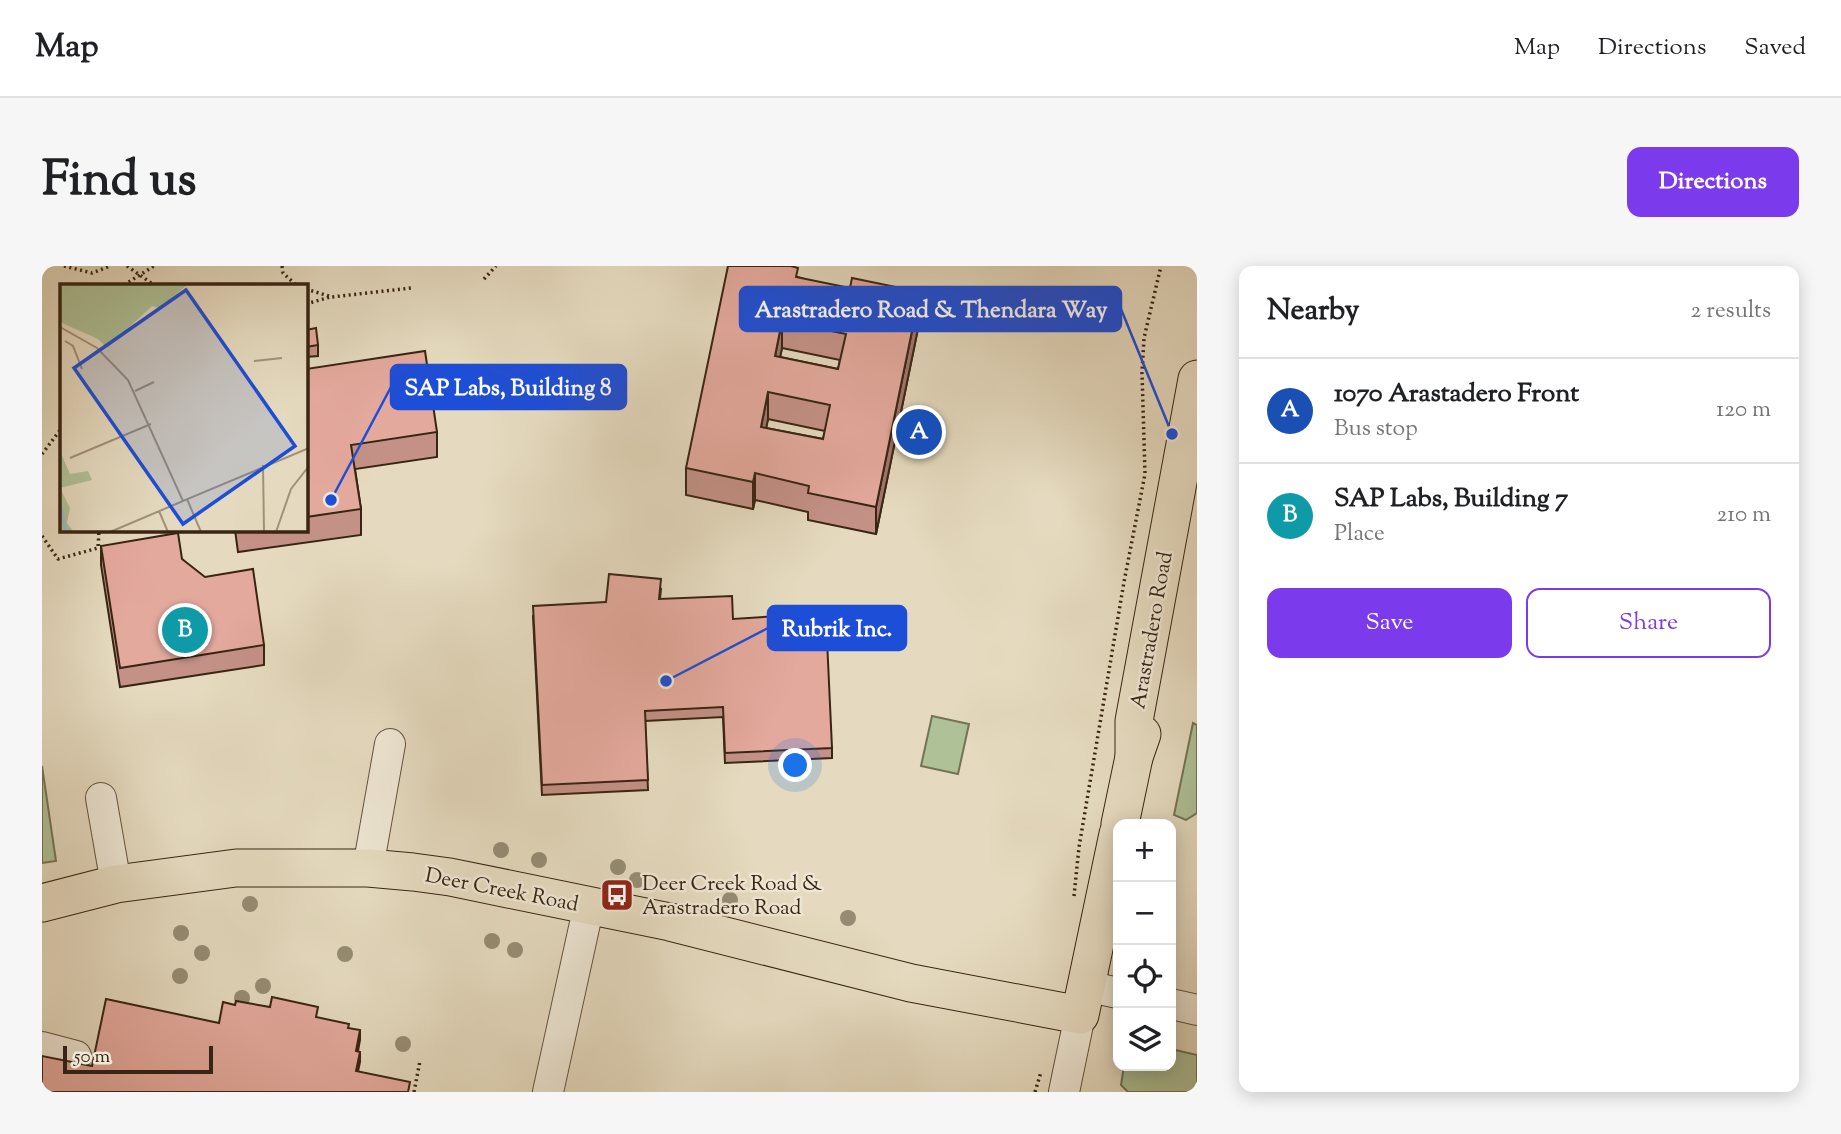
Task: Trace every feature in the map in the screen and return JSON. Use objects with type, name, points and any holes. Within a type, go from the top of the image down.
[{"type":"main road","name":"Arastradero Road","points":[[1121,819],[1134,757],[1146,725],[1191,489],[1197,379]]},
{"type":"main road","name":"Deer Creek Road","points":[[42,903],[116,884],[236,868],[368,867],[450,877],[670,922],[911,983],[1095,998]]},
{"type":"main road","points":[[1095,998],[1113,870]]},
{"type":"street","points":[[368,867],[390,744]]},
{"type":"street","points":[[101,797],[116,884]]},
{"type":"street","points":[[548,1092],[589,905]]},
{"type":"street","points":[[1064,1092],[1095,998]]},
{"type":"street","points":[[1176,1005],[1197,1010]]},
{"type":"street","points":[[42,1047],[76,1056]]},
{"type":"path","points":[[64,266],[92,273],[98,273],[110,266]]},
{"type":"path","points":[[127,266],[153,284]]},
{"type":"path","points":[[125,284],[154,266]]},
{"type":"path","points":[[282,266],[283,273],[295,284]]},
{"type":"path","points":[[484,279],[496,266]]},
{"type":"path","points":[[1074,900],[1086,807],[1145,474],[1142,373],[1144,338],[1161,266]]},
{"type":"path","points":[[308,303],[332,297],[411,288]]},
{"type":"path","points":[[308,290],[332,297]]},
{"type":"path","points":[[42,454],[60,430]]},
{"type":"path","points":[[42,536],[58,559],[99,548],[99,532]]},
{"type":"path","points":[[414,1092],[420,1061]]},
{"type":"green space","points":[[932,716],[969,724],[958,774],[921,766]]},
{"type":"green space","points":[[1193,723],[1197,725],[1197,813],[1186,820],[1174,815]]},
{"type":"green space","points":[[42,766],[56,861],[42,863]]},
{"type":"green space","points":[[1176,1050],[1197,1055],[1197,1092],[1128,1092],[1121,1085],[1123,1071],[1176,1071]]},
{"type":"building","points":[[728,266],[791,266],[798,268],[796,277],[850,288],[852,278],[920,292],[876,507],[808,493],[809,486],[755,473],[753,482],[686,468]],"holes":[[[782,321],[846,334],[838,369],[775,356]],[[768,392],[830,405],[823,439],[761,427]]]},
{"type":"building","points":[[316,328],[318,345],[308,347],[308,330]]},
{"type":"building","points":[[425,351],[437,432],[351,445],[361,509],[308,517],[308,369]]},
{"type":"building","points":[[178,533],[182,559],[205,577],[253,569],[264,645],[120,668],[101,546]]},
{"type":"building","points":[[609,574],[661,579],[659,599],[732,596],[733,619],[779,616],[780,620],[826,618],[832,748],[725,753],[723,707],[645,711],[648,780],[542,785],[533,606],[606,602]]},
{"type":"building","points":[[272,997],[318,1007],[316,1017],[349,1024],[348,1028],[360,1030],[356,1051],[360,1052],[356,1071],[410,1082],[408,1092],[42,1092],[42,1056],[92,1066],[106,999],[219,1023],[223,1002],[235,1005],[236,1001],[270,1007]]},
{"type":"place","name":"1070 Arastadero Front","points":[[919,432]]},
{"type":"place","name":"Arastradero Road & Thendara Way","points":[[1172,434]]},
{"type":"place","name":"SAP Labs, Building 8","points":[[331,500]]},
{"type":"place","name":"SAP Labs, Building 7","points":[[185,630]]},
{"type":"place","name":"Rubrik Inc.","points":[[666,681]]},
{"type":"place","name":"Deer Creek Road & Arastradero Road","points":[[617,895]]}]
